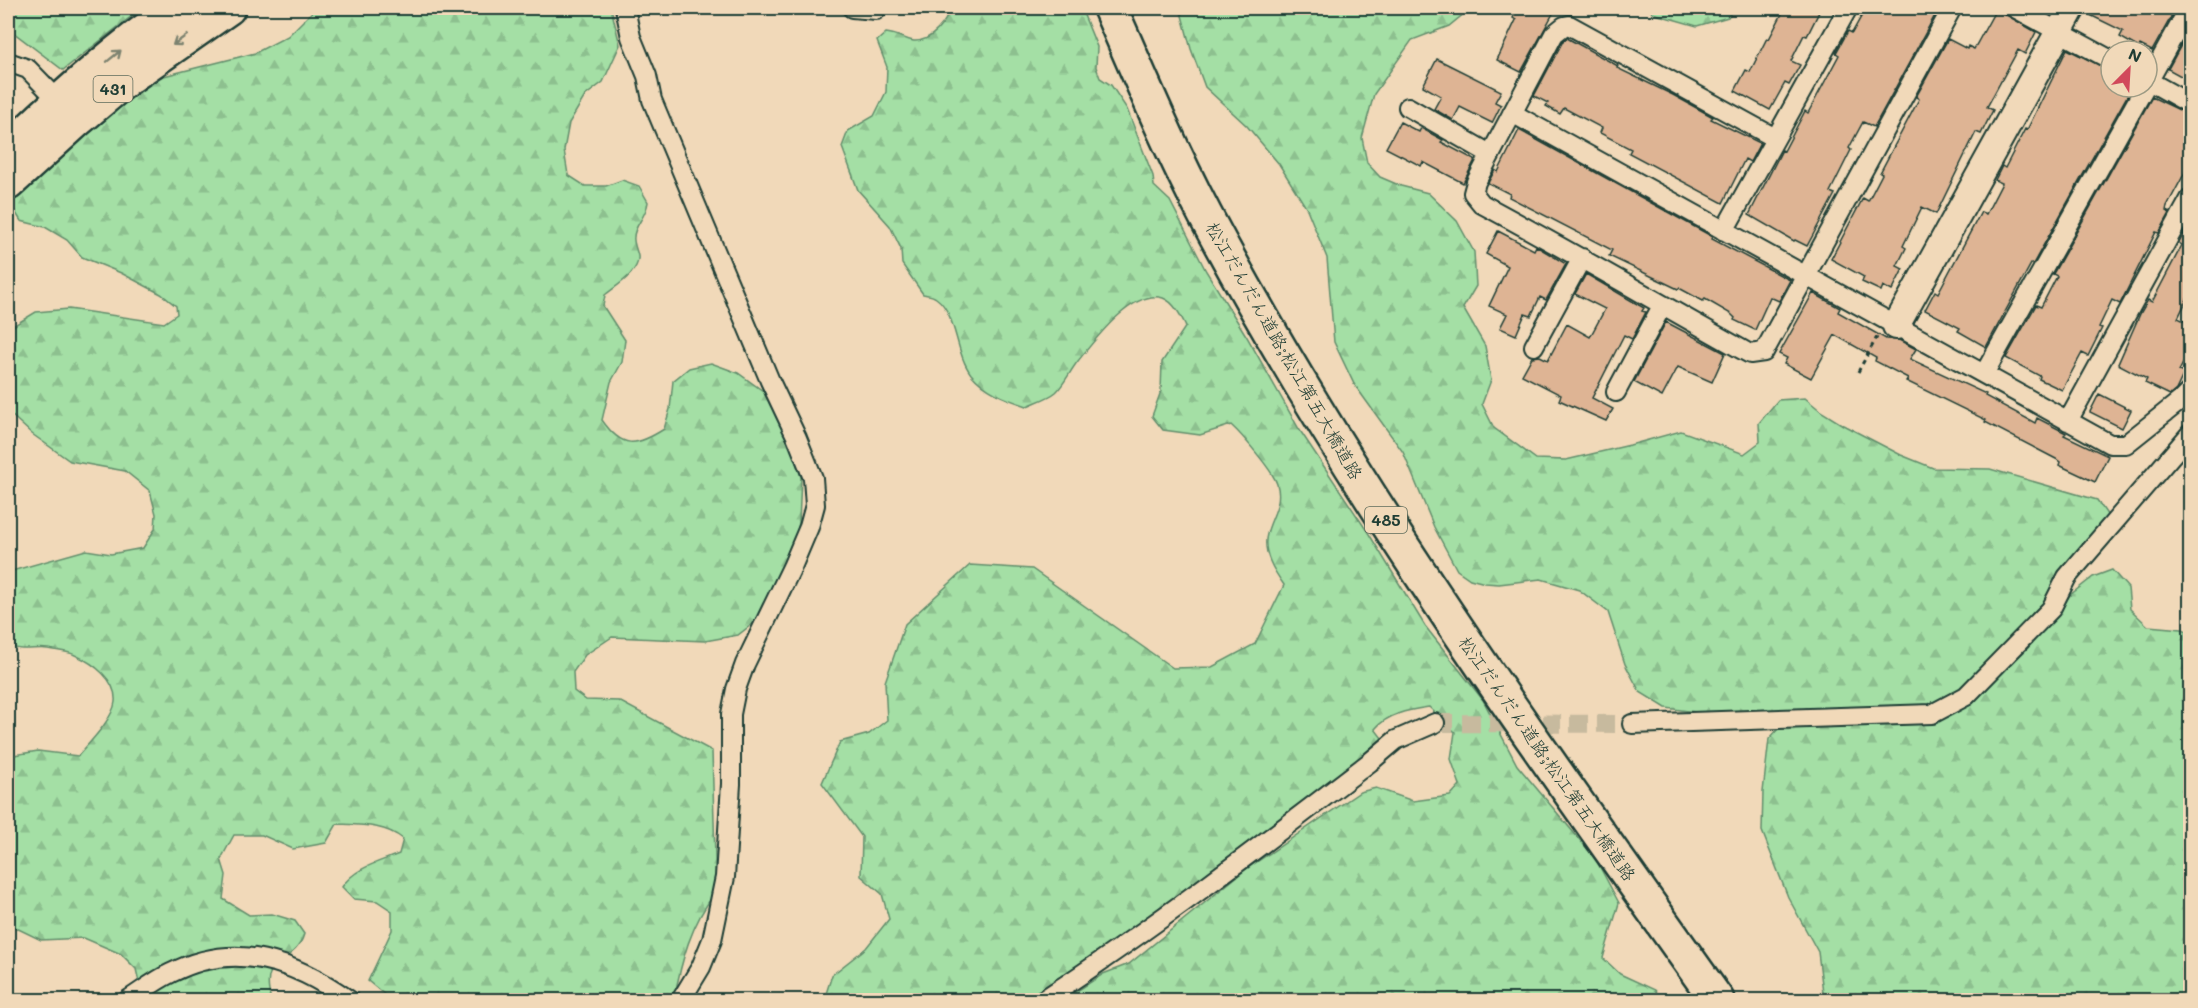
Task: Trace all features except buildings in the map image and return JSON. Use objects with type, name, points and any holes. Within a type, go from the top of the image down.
[{"type":"highway","name":"431","points":[[8,150],[59,101],[123,48],[177,8]]},
{"type":"highway","name":"431","points":[[8,183],[125,80],[228,8]]},
{"type":"highway","name":"松江だんだん道路;松江第五大橋道路","points":[[1110,8],[1149,99],[1205,214],[1355,474],[1463,640],[1717,1000]]},
{"type":"street","points":[[625,8],[631,37],[647,76],[652,100],[770,381],[797,438],[813,478],[815,499],[809,527],[736,688],[731,714],[725,877],[712,940],[701,967],[681,1000]]},
{"type":"street","points":[[852,8],[876,10]]},
{"type":"street","points":[[1724,231],[1848,8]]},
{"type":"street","points":[[1775,138],[1569,25],[1554,34],[1490,154],[1473,188],[1473,193],[1476,199],[1662,306],[1750,354],[1764,352],[1952,8]]},
{"type":"street","points":[[2015,8],[2099,53]]},
{"type":"street","points":[[1891,323],[2072,8]]},
{"type":"street","points":[[2159,62],[2189,8]]},
{"type":"street","points":[[8,62],[28,69],[59,101]]},
{"type":"street","points":[[2159,89],[2190,104]]},
{"type":"street","points":[[1984,374],[2138,99]]},
{"type":"street","points":[[1408,107],[1490,154]]},
{"type":"street","points":[[1512,113],[2110,444],[2126,444],[2190,391]]},
{"type":"street","points":[[2068,421],[2190,199]]},
{"type":"street","points":[[1534,346],[1582,258]]},
{"type":"street","points":[[1616,392],[1662,306]]},
{"type":"street","points":[[1632,724],[1932,714],[1946,708],[1966,696],[2051,609],[2067,577],[2190,434]]},
{"type":"street","points":[[1043,1000],[1105,960],[1370,762],[1396,740],[1435,723]]},
{"type":"street","points":[[128,1000],[171,973],[203,960],[233,955],[266,960],[288,968],[319,981],[349,1000]]},
{"type":"path","points":[[1858,372],[1891,323]]},
{"type":"green space","points":[[8,8],[142,8],[63,70],[10,30],[8,31]]},
{"type":"green space","points":[[316,8],[611,8],[620,45],[603,82],[585,96],[569,123],[564,150],[568,175],[585,186],[606,186],[622,180],[639,186],[648,202],[635,233],[634,242],[638,262],[626,278],[605,295],[603,306],[625,340],[622,362],[611,382],[602,420],[616,436],[623,440],[637,442],[654,435],[664,429],[670,409],[673,381],[689,368],[711,363],[738,373],[763,391],[787,436],[801,477],[799,523],[791,557],[760,618],[738,635],[705,641],[612,637],[585,655],[573,672],[574,691],[586,700],[619,701],[712,751],[716,892],[707,904],[688,943],[674,1000],[391,1000],[368,981],[392,930],[392,911],[377,901],[354,899],[342,887],[360,870],[399,854],[403,839],[388,830],[363,825],[337,824],[326,843],[293,849],[262,835],[234,835],[221,859],[226,875],[223,899],[249,915],[272,914],[295,921],[304,934],[299,944],[273,967],[269,975],[271,1000],[137,1000],[142,995],[136,969],[121,954],[84,938],[41,940],[8,924],[8,756],[38,751],[78,756],[110,716],[115,694],[103,673],[82,658],[65,652],[22,649],[8,644],[8,572],[86,550],[111,554],[143,548],[155,529],[156,514],[150,491],[125,471],[70,461],[32,434],[8,412],[8,329],[36,312],[69,309],[164,323],[177,314],[176,306],[161,294],[121,273],[82,257],[67,240],[45,227],[21,221],[9,202],[14,185],[120,99],[160,77],[255,53],[288,36]]},
{"type":"green space","points":[[950,8],[1081,8],[1097,47],[1096,67],[1100,78],[1111,85],[1127,109],[1153,176],[1154,186],[1170,201],[1206,271],[1247,337],[1299,429],[1369,534],[1425,626],[1483,700],[1517,765],[1595,858],[1619,903],[1603,958],[1620,974],[1655,990],[1663,1000],[1063,1000],[1103,974],[1129,964],[1245,870],[1360,792],[1376,788],[1413,801],[1450,796],[1460,785],[1451,759],[1455,732],[1429,707],[1414,709],[1386,719],[1375,729],[1382,738],[1366,758],[1109,944],[1026,1000],[824,1000],[832,975],[866,948],[889,919],[882,894],[861,876],[862,837],[822,783],[840,742],[869,734],[887,720],[885,682],[905,624],[970,565],[1032,569],[1173,668],[1212,667],[1255,644],[1284,585],[1273,567],[1266,548],[1267,534],[1279,497],[1277,484],[1264,462],[1231,425],[1200,435],[1163,430],[1152,416],[1161,391],[1162,362],[1186,326],[1171,303],[1163,298],[1151,297],[1127,308],[1094,341],[1056,392],[1046,398],[1027,406],[1004,398],[971,374],[948,313],[935,297],[923,294],[902,264],[901,249],[890,226],[858,190],[842,147],[848,131],[874,116],[886,92],[887,67],[877,41],[886,33],[914,41],[926,38],[942,25]]},
{"type":"green space","points":[[1180,8],[1471,8],[1449,26],[1412,40],[1374,94],[1362,138],[1367,163],[1380,177],[1401,186],[1428,193],[1457,221],[1474,252],[1476,286],[1463,308],[1485,346],[1491,380],[1482,404],[1494,428],[1536,459],[1566,460],[1681,431],[1744,454],[1760,442],[1759,423],[1778,400],[1805,398],[1843,425],[1901,455],[1933,468],[1990,469],[2097,500],[2108,516],[2046,607],[1964,691],[1928,708],[1696,712],[1666,708],[1640,692],[1625,664],[1608,612],[1579,590],[1541,579],[1499,584],[1485,583],[1470,579],[1457,570],[1434,527],[1403,452],[1354,384],[1334,342],[1327,258],[1307,209],[1279,164],[1247,126],[1205,87],[1191,49]]},
{"type":"green space","points":[[1647,8],[1734,8],[1728,17],[1697,26],[1655,14]]},
{"type":"green space","points":[[2112,570],[2128,588],[2130,609],[2148,626],[2182,629],[2190,632],[2190,1000],[1824,1000],[1818,952],[1788,897],[1762,831],[1763,792],[1769,739],[1780,727],[1894,723],[1993,680],[2027,649],[2056,616],[2070,595],[2093,577]]},
{"type":"tunnel","points":[[1435,723],[1632,724]]}]
